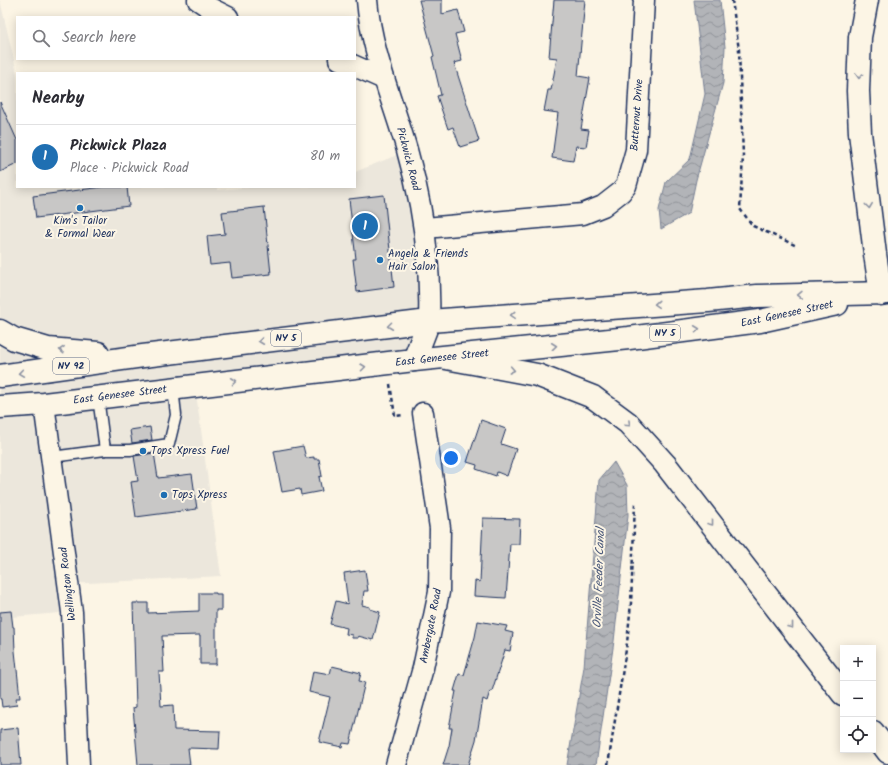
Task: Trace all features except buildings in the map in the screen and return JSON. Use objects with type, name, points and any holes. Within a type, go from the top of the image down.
[{"type":"main road","points":[[867,0],[860,38],[858,91],[860,133],[875,254],[885,293]]},
{"type":"main road","name":"East Genesee Street","points":[[0,376],[143,356],[429,321],[708,301],[756,296],[885,293]]},
{"type":"main road","name":"East Genesee Street","points":[[0,407],[44,404],[414,360],[446,358],[628,338],[760,321],[885,293]]},
{"type":"main road","points":[[414,360],[429,321]]},
{"type":"main road","name":"NY 5","points":[[0,331],[14,339],[48,349],[143,356]]},
{"type":"main road","points":[[446,358],[537,375],[593,397],[628,423],[665,464],[840,690]]},
{"type":"main road","points":[[876,736],[888,752]]},
{"type":"street","points":[[198,0],[226,16]]},
{"type":"street","name":"Pickwick Road","points":[[366,0],[368,17],[384,79],[407,151],[425,228],[430,301],[429,321]]},
{"type":"street","name":"Butternut Drive","points":[[425,228],[583,214],[603,206],[621,192],[626,186],[636,150],[644,0]]},
{"type":"street","points":[[341,60],[384,79]]},
{"type":"street","name":"Wellington Road","points":[[44,404],[72,612],[79,765]]},
{"type":"street","name":"Ambergate Road","points":[[396,765],[423,668],[439,592],[440,528],[423,413]]},
{"type":"lane","points":[[52,457],[105,450],[130,450],[169,444],[176,415],[173,388]]},
{"type":"lane","points":[[98,397],[105,450]]},
{"type":"path","points":[[732,0],[739,50],[743,156],[740,209],[753,226],[797,246]]},
{"type":"path","points":[[387,364],[395,416],[423,413]]},
{"type":"path","points":[[608,765],[631,603],[635,503]]},
{"type":"shaded area","points":[[0,0],[17,72],[16,188],[218,188],[218,190],[239,188],[356,188],[356,172],[407,151],[428,258],[414,360],[195,386],[221,576],[69,584],[72,612],[0,618]]},
{"type":"water","points":[[694,0],[720,0],[725,47],[723,83],[696,180],[689,213],[661,229],[659,210],[666,182],[690,159],[705,94]]},
{"type":"water","name":"Orville Feeder Canal","points":[[614,462],[627,485],[628,515],[614,641],[596,765],[567,765],[584,667],[599,480]]},
{"type":"place","name":"Kim's Tailor & Formal Wear","points":[[80,208]]},
{"type":"place","name":"Pickwick Plaza","points":[[365,226]]},
{"type":"place","name":"Angela & Friends Hair Salon","points":[[380,260]]},
{"type":"place","name":"Tops Xpress Fuel","points":[[143,451]]},
{"type":"place","name":"Tops Xpress","points":[[164,495]]}]
